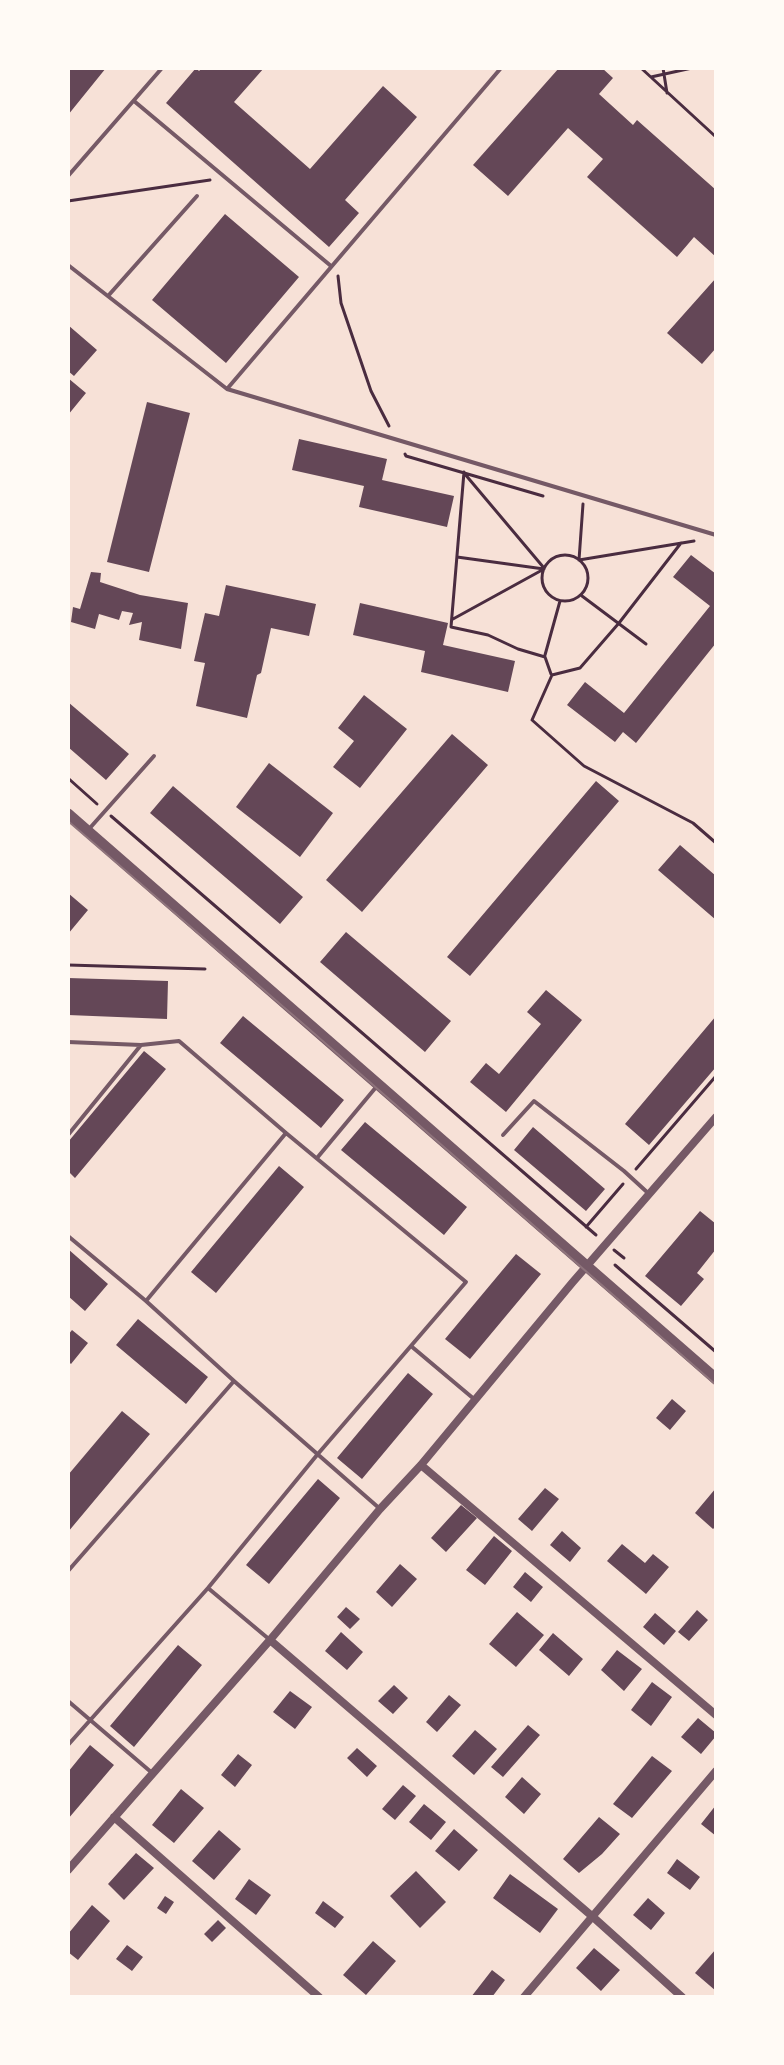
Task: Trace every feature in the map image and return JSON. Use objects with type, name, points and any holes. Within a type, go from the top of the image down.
[{"type":"street","points":[[68,814],[716,1379]]},
{"type":"street","points":[[68,1870],[421,1465],[716,1117]]},
{"type":"street","points":[[421,1465],[716,1715]]},
{"type":"street","points":[[270,1640],[682,1997]]},
{"type":"street","points":[[524,1997],[716,1771]]},
{"type":"street","points":[[114,1817],[319,1997]]},
{"type":"lane","points":[[68,176],[162,68]]},
{"type":"lane","points":[[227,389],[501,68]]},
{"type":"lane","points":[[134,101],[331,266]]},
{"type":"lane","points":[[108,296],[197,196]]},
{"type":"lane","points":[[68,265],[227,389],[716,535]]},
{"type":"lane","points":[[87,831],[154,756]]},
{"type":"lane","points":[[68,1042],[141,1045],[179,1041],[466,1282],[208,1588],[68,1745]]},
{"type":"lane","points":[[68,1135],[141,1045]]},
{"type":"lane","points":[[317,1158],[378,1084]]},
{"type":"lane","points":[[503,1135],[534,1101],[650,1195]]},
{"type":"lane","points":[[146,1301],[286,1133]]},
{"type":"lane","points":[[68,1236],[146,1301],[380,1509]]},
{"type":"lane","points":[[411,1346],[475,1400]]},
{"type":"lane","points":[[68,1571],[234,1381]]},
{"type":"lane","points":[[208,1588],[270,1640]]},
{"type":"lane","points":[[68,1701],[152,1774]]},
{"type":"path","points":[[641,68],[716,137]]},
{"type":"path","points":[[663,68],[667,93]]},
{"type":"path","points":[[651,77],[692,68]]},
{"type":"path","points":[[68,201],[226,178]]},
{"type":"path","points":[[337,259],[341,303],[371,391],[397,440]]},
{"type":"path","points":[[544,569],[464,473],[451,627],[488,635],[545,657]]},
{"type":"path","points":[[579,560],[585,496]]},
{"type":"path","points":[[579,560],[696,540]]},
{"type":"path","points":[[552,675],[580,668],[681,543]]},
{"type":"path","points":[[560,556],[573,556],[579,560],[588,577],[588,584],[581,595],[567,601],[554,598],[544,589],[544,569],[553,558],[560,556]]},
{"type":"path","points":[[457,557],[544,569]]},
{"type":"path","points":[[452,620],[544,569]]},
{"type":"path","points":[[581,595],[646,644]]},
{"type":"path","points":[[560,601],[545,657],[552,675],[532,720],[584,766],[693,823],[716,843]]},
{"type":"path","points":[[69,779],[586,1227],[716,1076]]},
{"type":"path","points":[[68,965],[205,969]]},
{"type":"path","points":[[615,1265],[716,1352]]},
{"type":"building","points":[[68,68],[106,68],[68,115]]},
{"type":"building","points":[[196,68],[199,71],[202,68],[264,68],[234,102],[310,169],[383,86],[417,117],[345,200],[359,213],[329,247],[166,103]]},
{"type":"building","points":[[559,68],[602,68],[613,78],[599,94],[633,125],[637,120],[716,190],[716,257],[694,237],[677,257],[587,177],[603,159],[568,128],[508,196],[473,165]]},
{"type":"building","points":[[225,214],[299,277],[226,363],[152,300]]},
{"type":"building","points":[[716,278],[716,348],[702,364],[667,333]]},
{"type":"building","points":[[68,325],[97,350],[74,376],[68,371]]},
{"type":"building","points":[[68,378],[86,393],[68,415]]},
{"type":"building","points":[[147,402],[190,413],[149,572],[107,562]]},
{"type":"building","points":[[299,439],[387,459],[382,480],[454,496],[447,527],[359,507],[364,486],[292,470]]},
{"type":"building","points":[[691,555],[716,574],[716,643],[636,743],[623,732],[615,742],[567,705],[585,682],[624,713],[710,606],[673,577]]},
{"type":"building","points":[[91,572],[101,573],[100,582],[140,595],[188,603],[181,649],[139,640],[142,622],[129,625],[133,613],[122,611],[119,620],[99,614],[95,629],[71,622],[73,607],[80,609]]},
{"type":"building","points":[[226,585],[316,604],[309,636],[271,628],[247,718],[196,706],[205,663],[194,661],[205,613],[219,616]]},
{"type":"building","points":[[360,603],[448,623],[443,645],[515,661],[508,692],[421,672],[425,651],[353,635]]},
{"type":"building","points":[[364,695],[407,729],[360,788],[333,767],[354,741],[338,728]]},
{"type":"building","points":[[68,702],[129,754],[106,780],[68,747]]},
{"type":"building","points":[[452,734],[488,765],[362,912],[326,880]]},
{"type":"building","points":[[269,763],[333,813],[300,857],[236,807]]},
{"type":"building","points":[[596,781],[619,801],[470,976],[447,957]]},
{"type":"building","points":[[173,786],[303,897],[280,924],[150,813]]},
{"type":"building","points":[[680,845],[716,876],[716,920],[658,870]]},
{"type":"building","points":[[68,893],[88,910],[68,934]]},
{"type":"building","points":[[346,932],[451,1021],[425,1052],[320,962]]},
{"type":"building","points":[[68,978],[168,981],[167,1019],[68,1015]]},
{"type":"building","points":[[546,990],[582,1020],[506,1112],[470,1082],[486,1063],[499,1074],[541,1024],[527,1012]]},
{"type":"building","points":[[243,1016],[344,1100],[321,1128],[220,1043]]},
{"type":"building","points":[[716,1016],[716,1067],[649,1145],[625,1124]]},
{"type":"building","points":[[144,1051],[166,1069],[75,1178],[68,1171],[68,1142]]},
{"type":"building","points":[[365,1122],[467,1207],[444,1235],[341,1150]]},
{"type":"building","points":[[533,1127],[605,1189],[586,1211],[514,1150]]},
{"type":"building","points":[[279,1166],[304,1187],[216,1293],[191,1272]]},
{"type":"building","points":[[700,1211],[716,1224],[716,1249],[697,1273],[704,1279],[681,1306],[645,1276]]},
{"type":"building","points":[[68,1249],[108,1284],[85,1311],[68,1296]]},
{"type":"building","points":[[516,1254],[541,1274],[470,1359],[445,1339]]},
{"type":"building","points":[[138,1319],[208,1377],[186,1404],[116,1345]]},
{"type":"building","points":[[72,1330],[88,1343],[71,1364],[68,1361],[68,1335]]},
{"type":"building","points":[[408,1373],[433,1394],[362,1479],[337,1458]]},
{"type":"building","points":[[672,1399],[686,1411],[670,1430],[656,1418]]},
{"type":"building","points":[[122,1411],[150,1434],[68,1532],[68,1475]]},
{"type":"building","points":[[318,1479],[340,1498],[269,1584],[246,1565]]},
{"type":"building","points":[[545,1488],[559,1499],[532,1531],[518,1519]]},
{"type":"building","points":[[716,1488],[716,1526],[713,1529],[695,1513]]},
{"type":"building","points":[[461,1505],[477,1518],[446,1552],[431,1538]]},
{"type":"building","points":[[562,1531],[581,1548],[570,1562],[550,1545]]},
{"type":"building","points":[[494,1536],[512,1551],[485,1585],[466,1570]]},
{"type":"building","points":[[622,1544],[645,1563],[653,1554],[669,1567],[646,1594],[607,1561]]},
{"type":"building","points":[[400,1564],[417,1579],[392,1607],[376,1592]]},
{"type":"building","points":[[525,1572],[543,1587],[531,1602],[513,1587]]},
{"type":"building","points":[[346,1607],[360,1619],[350,1629],[337,1617]]},
{"type":"building","points":[[697,1610],[708,1620],[689,1641],[678,1632]]},
{"type":"building","points":[[517,1612],[544,1635],[516,1667],[489,1644]]},
{"type":"building","points":[[655,1613],[676,1631],[664,1645],[643,1627]]},
{"type":"building","points":[[341,1632],[363,1652],[347,1670],[325,1651]]},
{"type":"building","points":[[553,1633],[583,1659],[569,1676],[539,1650]]},
{"type":"building","points":[[178,1645],[202,1665],[134,1747],[110,1726]]},
{"type":"building","points":[[617,1650],[642,1669],[624,1691],[601,1670]]},
{"type":"building","points":[[652,1682],[672,1697],[651,1726],[631,1710]]},
{"type":"building","points":[[394,1685],[408,1698],[393,1714],[378,1701]]},
{"type":"building","points":[[290,1691],[312,1707],[295,1729],[273,1712]]},
{"type":"building","points":[[449,1695],[461,1705],[437,1732],[426,1722]]},
{"type":"building","points":[[698,1718],[716,1733],[701,1754],[681,1737]]},
{"type":"building","points":[[528,1725],[540,1735],[503,1777],[491,1767]]},
{"type":"building","points":[[475,1730],[497,1749],[474,1775],[452,1756]]},
{"type":"building","points":[[90,1745],[114,1765],[68,1819],[68,1772]]},
{"type":"building","points":[[357,1748],[377,1766],[367,1777],[347,1758]]},
{"type":"building","points":[[238,1754],[252,1765],[235,1787],[221,1775]]},
{"type":"building","points":[[652,1756],[672,1771],[632,1818],[613,1804]]},
{"type":"building","points":[[522,1777],[541,1794],[524,1814],[505,1797]]},
{"type":"building","points":[[403,1785],[416,1796],[395,1820],[382,1809]]},
{"type":"building","points":[[181,1789],[204,1808],[174,1843],[152,1825]]},
{"type":"building","points":[[424,1804],[446,1822],[431,1840],[409,1822]]},
{"type":"building","points":[[716,1805],[716,1836],[701,1824]]},
{"type":"building","points":[[599,1817],[620,1834],[579,1873],[563,1859]]},
{"type":"building","points":[[454,1829],[478,1850],[459,1871],[435,1851]]},
{"type":"building","points":[[219,1830],[241,1849],[214,1880],[192,1861]]},
{"type":"building","points":[[136,1853],[154,1868],[124,1900],[108,1884]]},
{"type":"building","points":[[677,1859],[700,1877],[690,1890],[667,1873]]},
{"type":"building","points":[[416,1871],[446,1902],[420,1928],[390,1896]]},
{"type":"building","points":[[510,1874],[558,1909],[540,1933],[493,1898]]},
{"type":"building","points":[[249,1879],[271,1895],[256,1915],[235,1899]]},
{"type":"building","points":[[165,1896],[174,1902],[166,1914],[157,1908]]},
{"type":"building","points":[[648,1898],[665,1913],[651,1930],[633,1915]]},
{"type":"building","points":[[323,1901],[344,1917],[335,1928],[315,1913]]},
{"type":"building","points":[[92,1905],[110,1921],[78,1960],[68,1952],[68,1934]]},
{"type":"building","points":[[218,1920],[226,1928],[212,1942],[204,1934]]},
{"type":"building","points":[[373,1941],[396,1961],[366,1995],[343,1975]]},
{"type":"building","points":[[127,1945],[143,1957],[132,1971],[116,1959]]},
{"type":"building","points":[[594,1948],[620,1970],[601,1991],[576,1968]]},
{"type":"building","points":[[716,1949],[716,1991],[695,1973]]},
{"type":"building","points":[[492,1970],[505,1980],[492,1997],[471,1997]]},
{"type":"tram line","points":[[68,821],[716,1385]]}]
